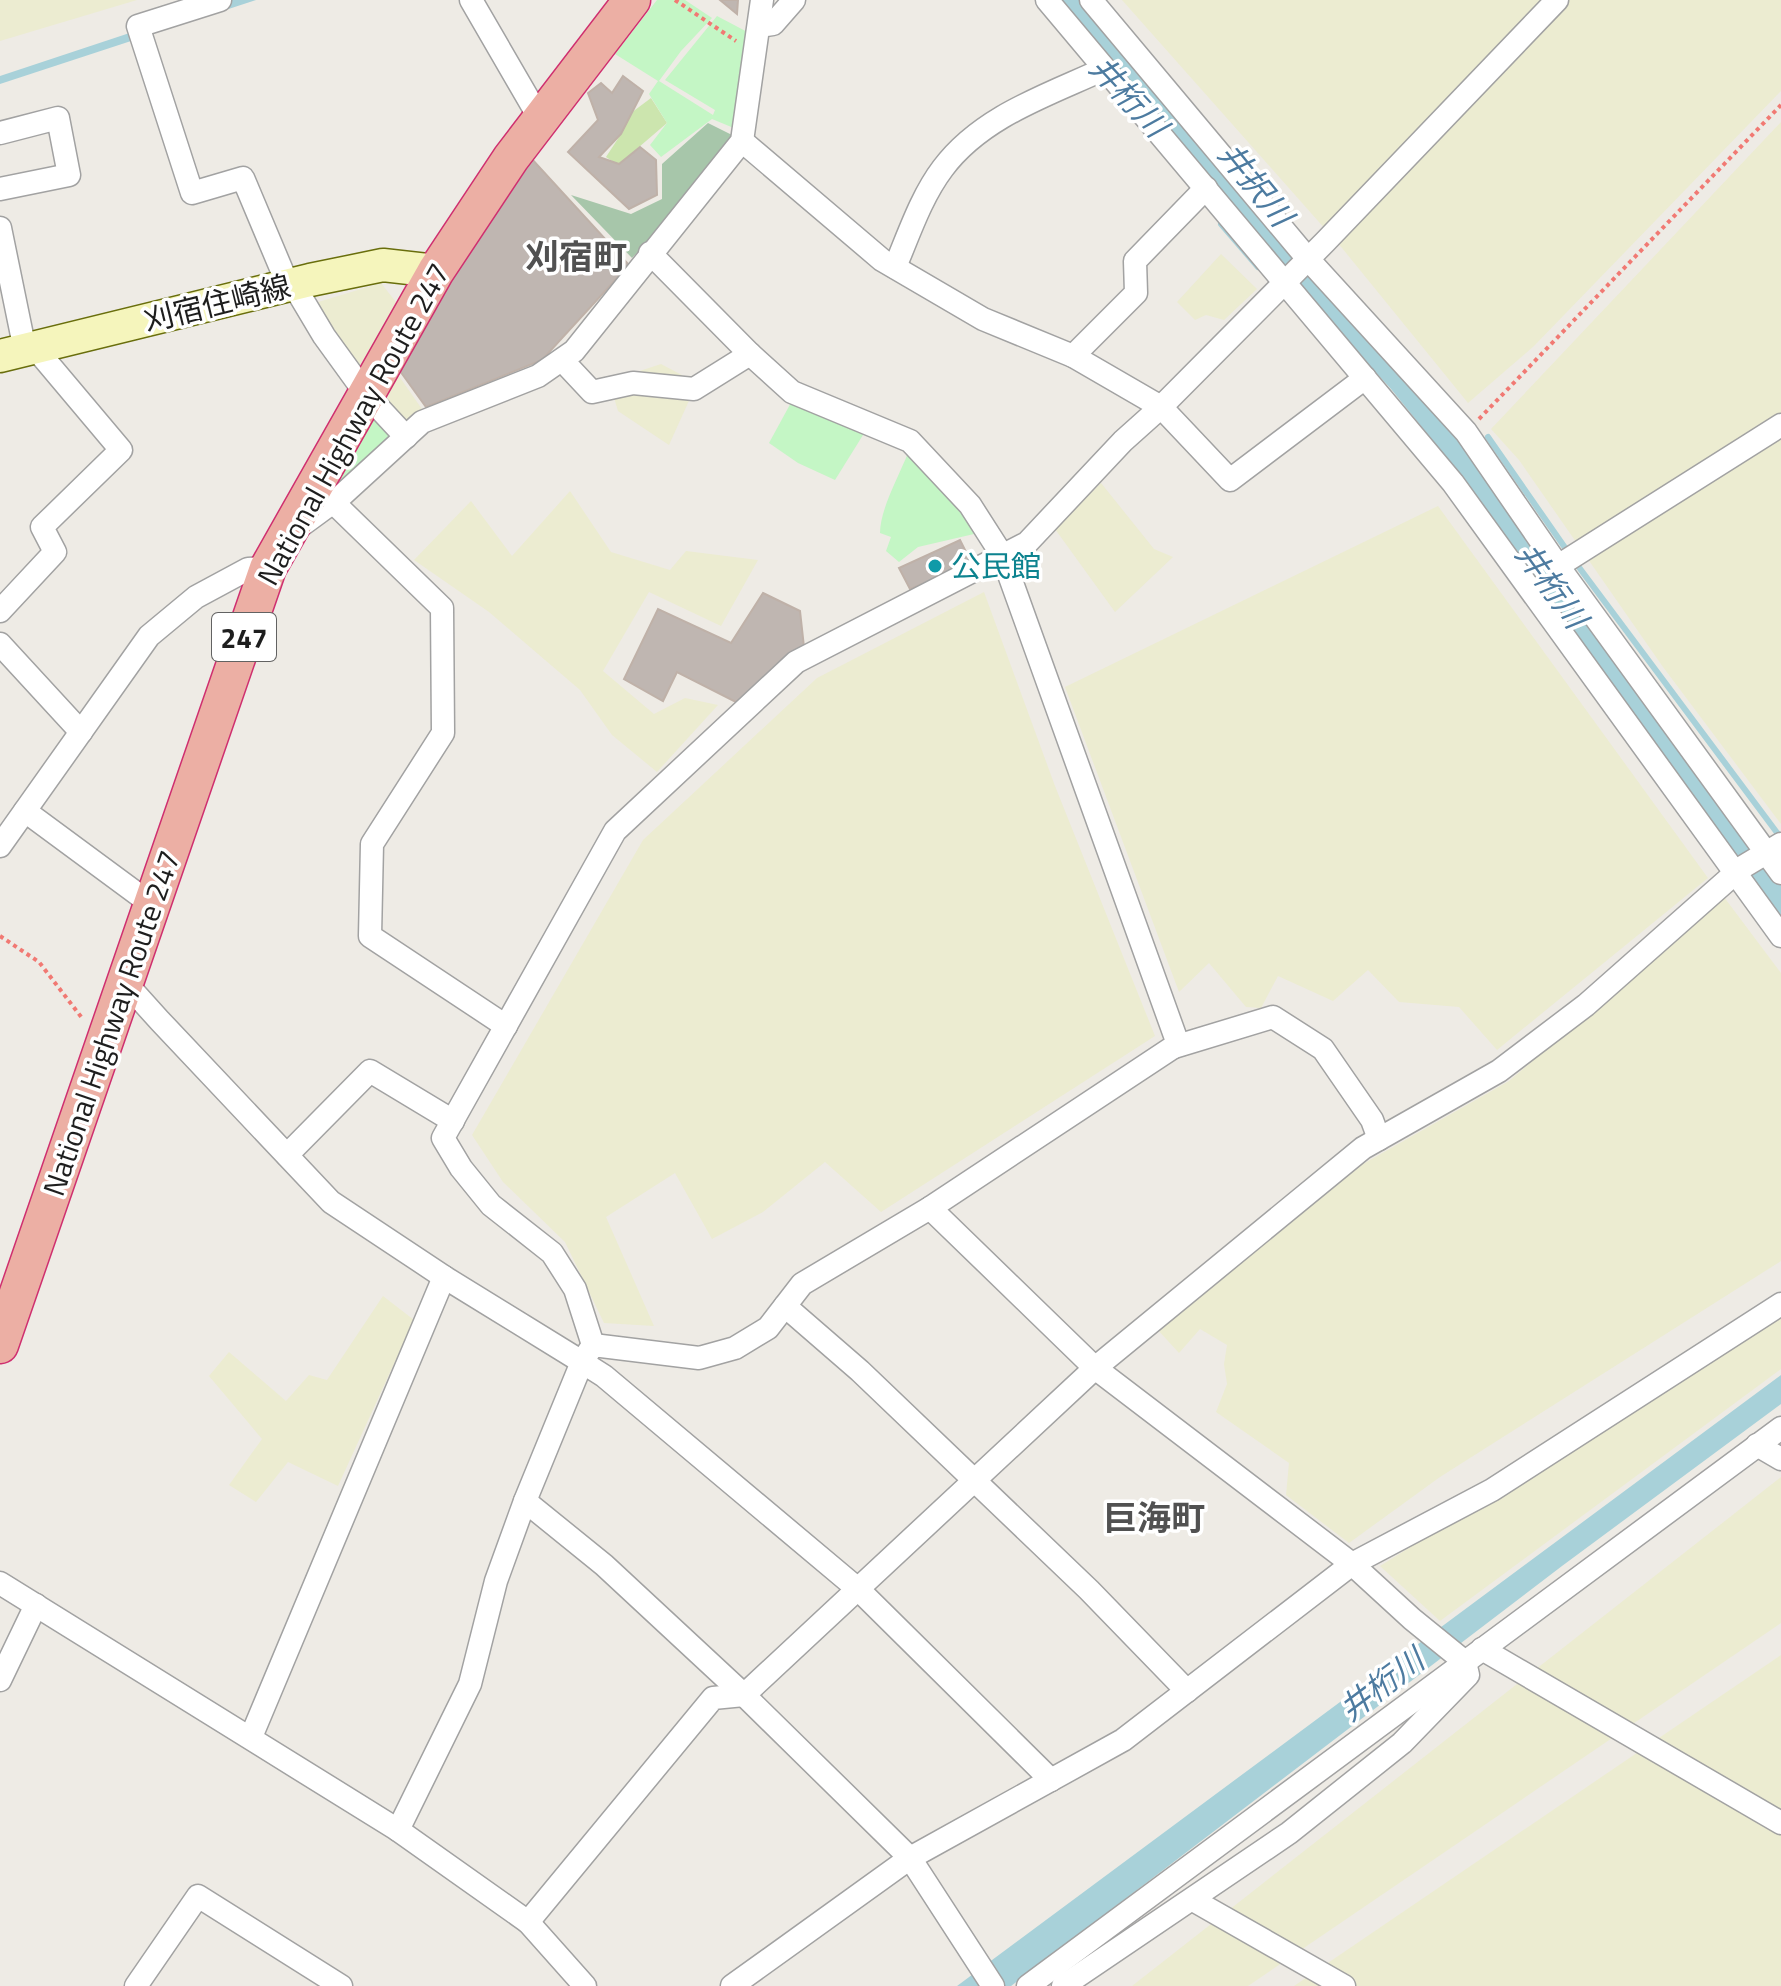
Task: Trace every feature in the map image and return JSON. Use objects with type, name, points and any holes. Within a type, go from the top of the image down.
[{"type":"highway","name":"National Highway Route 247","points":[[0,1345],[124,981],[276,552],[436,271],[511,158],[632,0]]},
{"type":"main road","name":"刈宿住崎線","points":[[22,351],[290,284],[383,265],[436,271]]},
{"type":"street","points":[[220,0],[138,26],[192,193],[243,178],[290,284],[366,394],[406,437]]},
{"type":"street","points":[[471,0],[540,119]]},
{"type":"street","points":[[0,846],[149,636],[196,597],[276,552],[422,422],[538,376],[574,351],[742,141],[762,0]]},
{"type":"street","points":[[759,26],[773,24],[794,0]]},
{"type":"street","points":[[1047,0],[1453,483],[1738,871],[1781,936]]},
{"type":"street","points":[[1091,0],[1308,259],[1466,432],[1558,566],[1774,849],[1781,873]]},
{"type":"street","points":[[1051,1780],[859,1590],[604,1376],[588,1353],[575,1289],[552,1253],[491,1205],[443,1138],[615,831],[796,662],[1027,543],[1123,441],[1161,407],[1308,259],[1557,0]]},
{"type":"street","points":[[895,267],[927,195],[942,169],[960,148],[1002,116],[1104,69]]},
{"type":"street","points":[[0,133],[58,118],[69,175],[0,189]]},
{"type":"street","points":[[742,141],[882,260],[983,319],[1073,356],[1161,407],[1230,480],[1365,378]]},
{"type":"street","points":[[1073,356],[1136,293],[1135,261],[1206,188]]},
{"type":"street","points":[[0,228],[22,351],[41,355],[121,450],[42,527],[55,552],[0,611]]},
{"type":"street","points":[[124,981],[331,1202],[444,1277],[588,1353],[699,1358],[735,1348],[768,1328],[802,1284],[930,1208],[1178,1044],[1002,555],[970,505],[910,441],[792,392],[650,253]]},
{"type":"street","points":[[562,360],[592,392],[633,383],[694,389],[750,354]]},
{"type":"street","points":[[1558,566],[1781,425]]},
{"type":"street","points":[[333,502],[442,608],[443,733],[372,844],[370,936],[506,1026]]},
{"type":"street","points":[[0,644],[81,732]]},
{"type":"street","points":[[25,811],[151,904]]},
{"type":"street","points":[[528,1922],[713,1698],[744,1695],[1095,1368],[1363,1148],[1499,1071],[1586,1005],[1738,871],[1774,849]]},
{"type":"street","points":[[1174,1047],[1273,1017],[1323,1049],[1372,1120],[1379,1139]]},
{"type":"street","points":[[287,1155],[370,1071],[453,1121]]},
{"type":"street","points":[[930,1208],[1095,1368],[1352,1564],[1412,1619],[1467,1655],[1781,1823]]},
{"type":"street","points":[[251,1737],[444,1277]]},
{"type":"street","points":[[732,1986],[910,1858],[1123,1740],[1352,1564],[1492,1490],[1781,1304]]},
{"type":"street","points":[[785,1306],[860,1371],[1089,1590],[1187,1691]]},
{"type":"street","points":[[398,1830],[470,1684],[496,1581],[525,1501],[588,1353]]},
{"type":"street","points":[[1028,1986],[1467,1655],[1781,1428]]},
{"type":"street","points":[[1757,1445],[1781,1459]]},
{"type":"street","points":[[525,1501],[604,1565],[744,1695],[910,1858],[993,1986]]},
{"type":"street","points":[[0,1583],[398,1830],[528,1922],[585,1986]]},
{"type":"street","points":[[0,1680],[36,1605]]},
{"type":"street","points":[[1063,1986],[1289,1833],[1402,1743],[1468,1675],[1467,1655]]},
{"type":"street","points":[[136,1986],[198,1896],[341,1986]]},
{"type":"street","points":[[1193,1900],[1344,1986]]},
{"type":"path","points":[[675,0],[756,55]]},
{"type":"path","points":[[1466,432],[1781,105]]},
{"type":"path","points":[[0,936],[39,962],[103,1045]]},
{"type":"green space","points":[[0,0],[137,0],[0,41]]},
{"type":"green space","points":[[657,0],[685,0],[712,18],[681,51],[659,81],[713,115],[715,110],[665,80],[717,16],[755,36],[741,131],[712,119],[661,157],[650,145],[667,123],[649,94],[658,81],[615,54]]},
{"type":"green space","points":[[1122,0],[1781,0],[1781,91],[1534,346],[1468,403],[1342,248]]},
{"type":"green space","points":[[651,98],[667,123],[618,165],[606,157],[623,131],[623,119]]},
{"type":"green space","points":[[1781,122],[1781,824],[1663,667],[1519,460],[1491,429]]},
{"type":"green space","points":[[708,123],[738,138],[737,144],[632,258],[571,195],[631,214],[662,199],[662,164]]},
{"type":"green space","points":[[1221,254],[1257,289],[1224,320],[1206,315],[1195,320],[1177,302]]},
{"type":"green space","points":[[381,283],[399,306],[358,368],[315,303]]},
{"type":"green space","points":[[661,364],[697,383],[669,445],[618,411],[609,381]]},
{"type":"green space","points":[[394,369],[424,412],[400,423],[378,400]]},
{"type":"green space","points":[[793,399],[868,427],[835,480],[798,463],[769,443]]},
{"type":"green space","points":[[369,415],[394,436],[325,497]]},
{"type":"green space","points":[[908,453],[949,492],[974,534],[918,547],[899,562],[886,551],[891,537],[880,533],[886,504]]},
{"type":"green space","points":[[1101,483],[1154,549],[1173,557],[1115,612],[1055,529]]},
{"type":"green space","points":[[570,491],[611,552],[670,570],[686,551],[758,560],[721,626],[649,592],[603,671],[654,714],[685,698],[718,705],[657,772],[612,735],[580,690],[489,612],[414,560],[471,501],[512,556]]},
{"type":"green space","points":[[1438,506],[1708,878],[1497,1050],[1459,1007],[1399,1002],[1368,970],[1333,1001],[1278,976],[1261,1008],[1246,1007],[1209,963],[1179,992],[1065,687]]},
{"type":"green space","points":[[984,592],[1055,786],[1155,1036],[881,1212],[825,1162],[763,1212],[712,1239],[675,1173],[606,1217],[654,1326],[604,1323],[565,1242],[503,1182],[472,1135],[643,840],[817,678]]},
{"type":"green space","points":[[1724,897],[1781,973],[1781,1261],[1440,1477],[1349,1543],[1286,1495],[1289,1463],[1216,1412],[1227,1384],[1224,1364],[1227,1345],[1200,1329],[1179,1353],[1157,1329],[1363,1164],[1509,1081]]},
{"type":"green space","points":[[383,1296],[414,1320],[338,1486],[288,1462],[256,1502],[229,1485],[262,1439],[209,1376],[229,1352],[286,1401],[309,1375],[327,1380]]},
{"type":"green space","points":[[1781,1315],[1781,1369],[1440,1621],[1380,1566]]},
{"type":"green space","points":[[1781,1477],[1781,1623],[1248,1986],[1132,1986]]},
{"type":"green space","points":[[1781,1655],[1781,1986],[1294,1986]]},
{"type":"water","points":[[229,0],[256,0],[0,84],[0,76]]},
{"type":"water","name":"井桁川","points":[[1058,0],[1084,0],[1464,437],[1781,882],[1781,918],[1532,582],[1479,499],[1442,452]]},
{"type":"water","name":"井桁川","points":[[1781,1375],[1781,1404],[1562,1566],[1011,1986],[957,1986]]},
{"type":"building","points":[[720,0],[738,0],[737,14]]},
{"type":"building","points":[[623,76],[643,91],[621,134],[599,157],[619,164],[640,147],[656,160],[657,195],[629,209],[568,152],[598,120],[588,93],[601,83],[612,93]]},
{"type":"building","points":[[530,157],[629,265],[542,360],[426,407],[395,364]]},
{"type":"building","name":"公民館","points":[[960,540],[972,564],[910,589],[899,568]]},
{"type":"building","points":[[763,593],[800,611],[804,647],[736,702],[677,672],[663,701],[624,679],[658,609],[731,643]]},
{"type":"waterway","points":[[1221,224],[1258,267]]},
{"type":"waterway","name":"井桁川","points":[[1488,437],[1568,552]]},
{"type":"waterway","name":"井桁川","points":[[1575,562],[1781,838]]},
{"type":"place","name":"公民館","points":[[935,566]]},
{"type":"district","name":"刈宿町","points":[[576,256]]},
{"type":"district","name":"巨海町","points":[[1154,1517]]},
{"type":"water label","name":"井択川","points":[[1256,184]]}]
